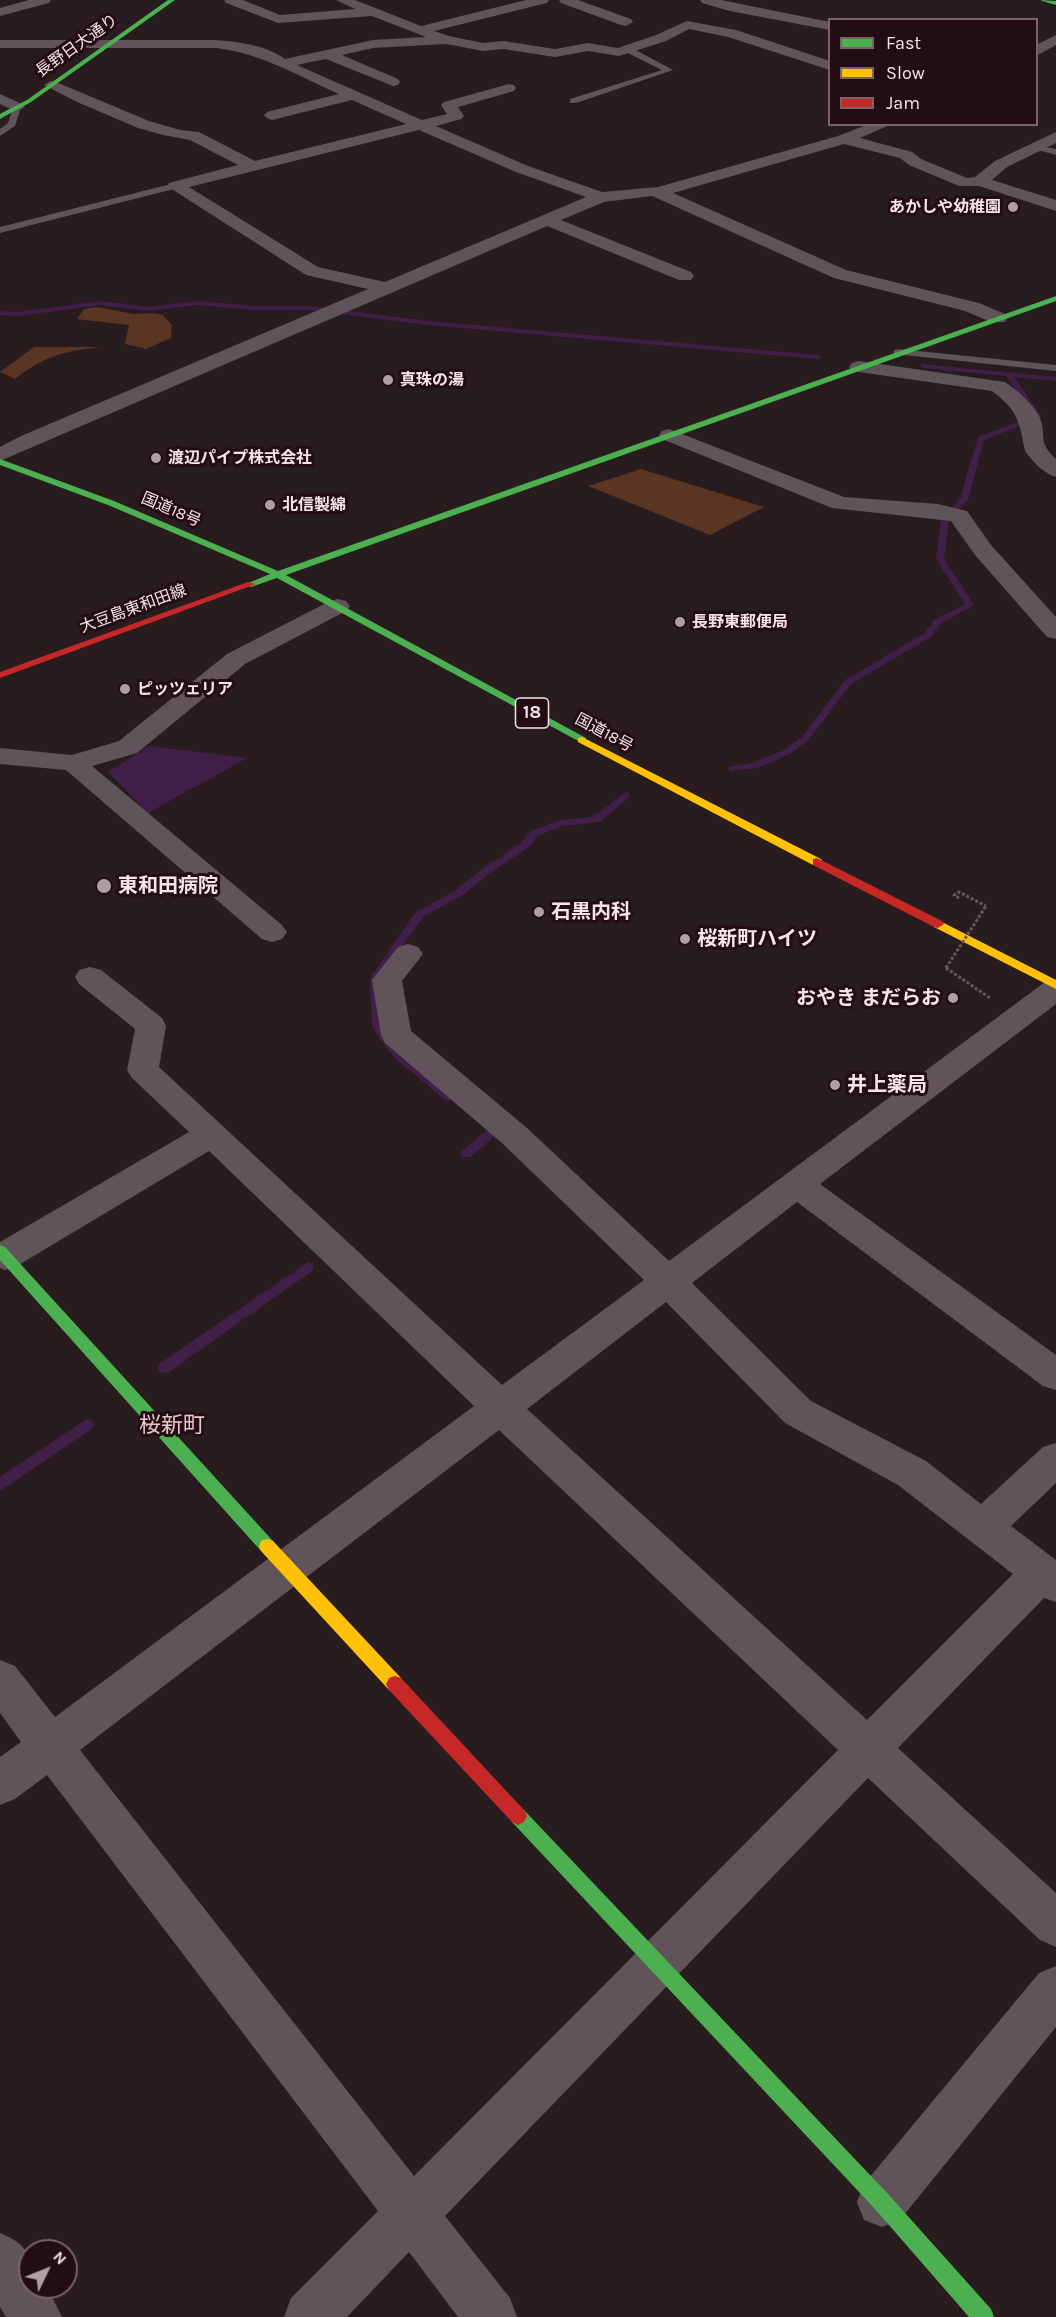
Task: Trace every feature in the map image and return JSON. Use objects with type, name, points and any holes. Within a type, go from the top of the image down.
[{"type":"main road","name":"長野日大通り","points":[[0,117],[51,85],[172,0]]},
{"type":"main road","points":[[1044,0],[1056,3]]},
{"type":"main road","name":"大豆島東和田線","points":[[0,675],[898,352],[1056,298]]},
{"type":"main road","name":"国道18号","points":[[0,462],[111,503],[278,574],[578,738],[1056,987]]},
{"type":"main road","points":[[2,1253],[287,1568],[656,1965],[882,2202],[983,2317]]},
{"type":"street","points":[[0,12],[44,0]]},
{"type":"street","points":[[231,0],[278,20],[375,12]]},
{"type":"street","points":[[343,0],[446,40],[483,47],[503,45],[555,53],[588,46],[619,52],[661,38],[687,25],[731,33],[828,65]]},
{"type":"street","points":[[420,30],[542,0]]},
{"type":"street","points":[[566,0],[626,22]]},
{"type":"street","points":[[707,0],[730,8],[828,26]]},
{"type":"street","points":[[464,3],[510,21]]},
{"type":"street","points":[[1038,52],[1056,39]]},
{"type":"street","points":[[282,64],[373,44],[446,40]]},
{"type":"street","points":[[0,44],[216,44],[242,47],[273,57],[282,64],[351,96],[522,169],[601,197]]},
{"type":"street","points":[[1038,53],[1056,56]]},
{"type":"street","points":[[328,54],[393,82]]},
{"type":"street","points":[[51,85],[139,122],[182,136],[193,135],[280,178]]},
{"type":"street","points":[[175,186],[456,116],[449,105],[509,88]]},
{"type":"street","points":[[272,115],[351,96]]},
{"type":"street","points":[[0,98],[17,107]]},
{"type":"street","points":[[659,192],[844,139],[880,126]]},
{"type":"street","points":[[980,181],[1001,164],[1056,136]]},
{"type":"street","points":[[844,139],[906,155],[915,162],[964,183],[980,181],[1056,206]]},
{"type":"street","points":[[326,148],[349,162]]},
{"type":"street","points":[[175,186],[312,271],[387,288]]},
{"type":"street","points":[[0,455],[19,436],[334,310],[601,197],[659,192],[840,274],[972,307],[998,318]]},
{"type":"street","points":[[549,220],[685,276]]},
{"type":"street","points":[[860,367],[998,386],[1010,395],[1029,417],[1035,451],[1056,471]]},
{"type":"street","points":[[669,435],[840,503],[938,511],[959,516],[983,550],[1056,632]]},
{"type":"street","points":[[0,756],[73,763],[128,747],[236,660],[338,606]]},
{"type":"street","points":[[73,763],[272,932]]},
{"type":"street","points":[[310,2317],[867,1749],[1048,1579],[912,1473],[798,1412],[668,1281],[515,1136],[396,1035],[387,980],[408,954]]},
{"type":"street","points":[[90,977],[151,1026],[143,1070],[500,1407],[1056,1924]]},
{"type":"street","points":[[0,1784],[1056,987]]},
{"type":"street","points":[[2,1253],[212,1134]]},
{"type":"street","points":[[796,1185],[1056,1375]]},
{"type":"street","points":[[982,1527],[1056,1459]]},
{"type":"street","points":[[0,1680],[491,2317]]},
{"type":"street","points":[[882,2202],[1056,1990]]},
{"type":"street","points":[[0,2259],[36,2317]]},
{"type":"lane","points":[[573,101],[669,70],[627,49]]},
{"type":"lane","points":[[0,133],[12,124],[17,107]]},
{"type":"lane","points":[[1037,147],[1056,152]]},
{"type":"lane","points":[[0,230],[175,186]]},
{"type":"lane","points":[[898,352],[1056,368]]},
{"type":"path","points":[[968,903],[954,895],[959,892],[986,906],[946,968],[995,1001]]},
{"type":"shaded area","points":[[98,307],[133,314],[163,315],[172,325],[171,338],[146,349],[125,344],[129,325],[77,319],[84,309]]},
{"type":"shaded area","points":[[34,347],[104,347],[56,356],[36,365],[15,379],[0,372]]},
{"type":"shaded area","points":[[641,469],[764,507],[710,535],[588,486]]},
{"type":"shaded area","points":[[149,746],[247,758],[148,813],[108,772]]},
{"type":"waterway","points":[[0,313],[18,314],[100,303],[148,309],[198,303],[254,308],[309,308],[428,323],[818,357]]},
{"type":"waterway","points":[[924,366],[1008,374]]},
{"type":"waterway","points":[[732,769],[754,766],[785,753],[805,739],[848,682],[928,635],[937,622],[970,605],[940,559],[945,519],[964,500],[981,439],[1038,417],[1008,374]]},
{"type":"waterway","points":[[1008,374],[1056,379]]},
{"type":"waterway","points":[[449,1097],[401,1057],[385,1038],[378,1026],[375,978],[419,915],[460,892],[525,845],[535,833],[561,823],[596,820],[626,795]]},
{"type":"waterway","points":[[466,1154],[492,1132]]},
{"type":"waterway","points":[[164,1368],[308,1267]]},
{"type":"waterway","points":[[0,1485],[87,1425]]},
{"type":"traffic: fast","points":[[0,117],[29,101],[172,0]]},
{"type":"traffic: fast","points":[[1044,0],[1056,3]]},
{"type":"traffic: fast","points":[[251,584],[1056,298]]},
{"type":"traffic: fast","points":[[0,462],[111,503],[277,574],[582,740]]},
{"type":"traffic: fast","points":[[0,1251],[267,1546]]},
{"type":"traffic: fast","points":[[518,1816],[882,2202],[983,2317]]},
{"type":"traffic: slow","points":[[582,740],[817,862]]},
{"type":"traffic: slow","points":[[938,924],[1056,985]]},
{"type":"traffic: slow","points":[[267,1546],[395,1684]]},
{"type":"traffic: jam","points":[[0,675],[251,584]]},
{"type":"traffic: jam","points":[[817,862],[938,924]]},
{"type":"traffic: jam","points":[[395,1684],[518,1816]]},
{"type":"place","name":"あかしや幼稚園","points":[[1013,207]]},
{"type":"place","name":"真珠の湯","points":[[388,380]]},
{"type":"place","name":"渡辺パイプ株式会社","points":[[156,458]]},
{"type":"place","name":"北信製綿","points":[[270,505]]},
{"type":"place","name":"長野東郵便局","points":[[680,622]]},
{"type":"place","name":"ピッツェリア","points":[[125,689]]},
{"type":"place","name":"東和田病院","points":[[104,886]]},
{"type":"place","name":"石黒内科","points":[[539,912]]},
{"type":"place","name":"桜新町ハイツ","points":[[685,939]]},
{"type":"place","name":"おやき まだらお","points":[[953,998]]},
{"type":"place","name":"井上薬局","points":[[835,1085]]},
{"type":"district","name":"桜新町","points":[[172,1426]]}]
